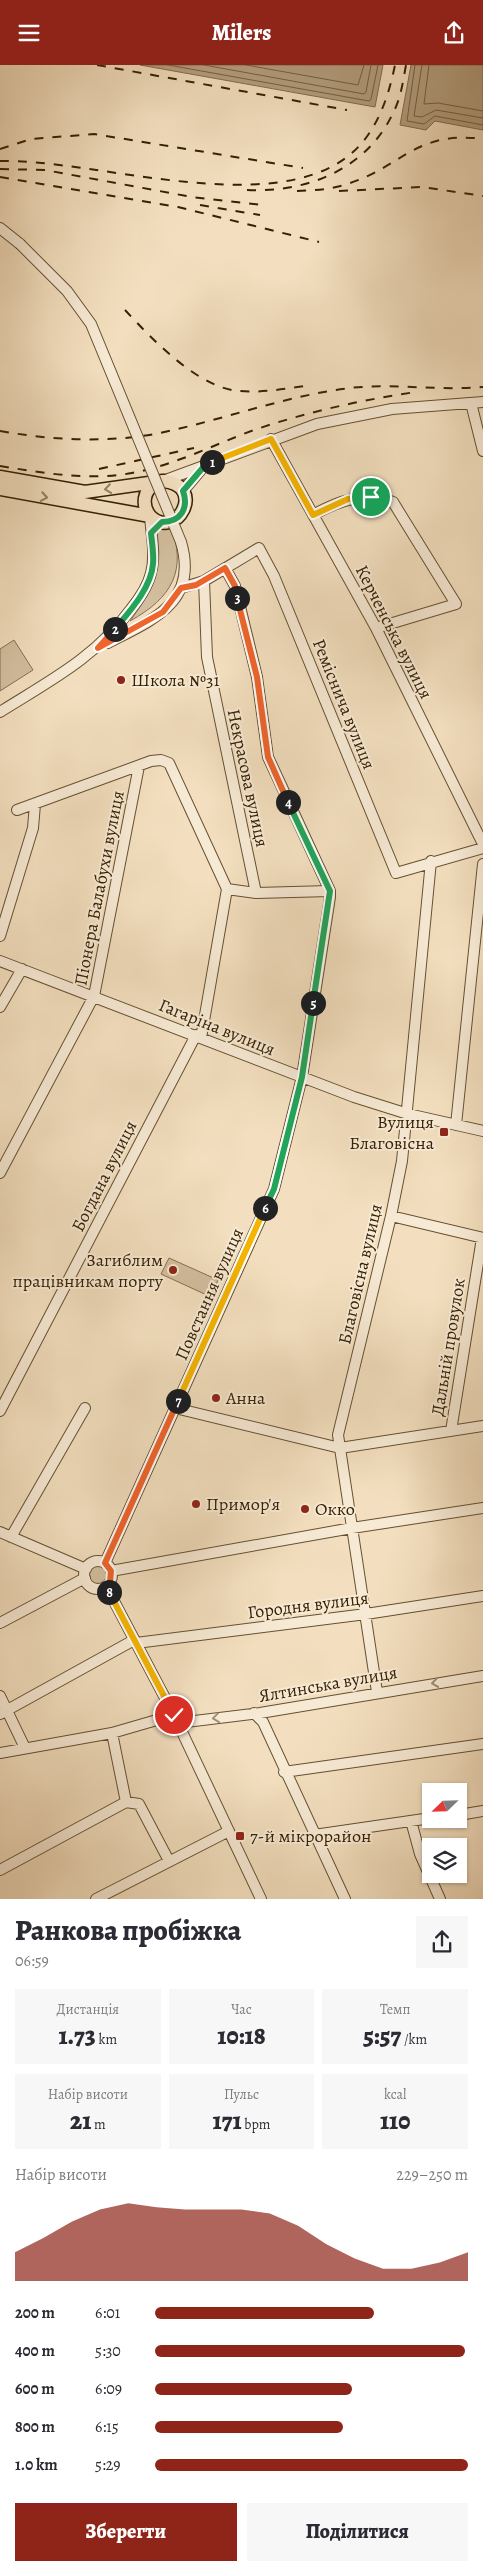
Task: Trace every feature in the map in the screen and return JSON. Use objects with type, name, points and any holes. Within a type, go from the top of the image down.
[{"type":"main road","points":[[0,477],[85,492],[160,482],[178,485],[186,499],[184,511],[175,520],[162,522],[150,516],[0,489]]},
{"type":"main road","points":[[150,516],[146,510],[145,497],[151,486],[160,482]]},
{"type":"street","points":[[0,228],[20,244],[67,291],[91,324],[181,542],[185,565],[181,588],[163,612],[98,648]]},
{"type":"street","points":[[160,482],[271,439],[352,415],[392,409],[483,402]]},
{"type":"street","points":[[471,403],[479,443],[483,451]]},
{"type":"street","name":"Керченська вулиця","points":[[271,439],[376,628],[483,844]]},
{"type":"street","points":[[183,491],[206,464]]},
{"type":"street","points":[[313,515],[348,499],[359,497],[383,498],[392,502],[456,604],[376,628]]},
{"type":"street","points":[[0,712],[81,661],[98,648],[112,634],[134,606],[149,579],[153,564],[150,516]]},
{"type":"street","points":[[151,533],[162,522]]},
{"type":"street","points":[[112,634],[152,612],[166,600],[178,575],[181,542]]},
{"type":"street","name":"Реміснича вулиця","points":[[225,568],[259,548],[274,576],[396,873],[431,861]]},
{"type":"street","points":[[17,810],[139,766],[161,760],[169,763],[228,889],[256,893],[330,891],[270,763],[257,677],[235,586],[225,568],[204,581],[181,588]]},
{"type":"street","name":"Некрасова вулиця","points":[[204,581],[206,657],[256,893]]},
{"type":"street","name":"Піонера Балабухи вулиця","points":[[0,1173],[94,996],[139,766]]},
{"type":"street","points":[[0,936],[33,828],[35,804]]},
{"type":"street","points":[[431,861],[483,848]]},
{"type":"street","name":"Благовісна вулиця","points":[[378,1692],[338,1435],[391,1216],[402,1161],[431,861]]},
{"type":"street","points":[[456,1125],[483,864]]},
{"type":"street","name":"Богдана вулиця","points":[[0,1411],[198,1037],[228,889]]},
{"type":"street","name":"Повстання вулиця","points":[[108,1567],[175,1407],[274,1189],[302,1077],[330,891]]},
{"type":"street","name":"Гагаріна вулиця","points":[[0,961],[302,1077],[408,1114],[483,1131]]},
{"type":"street","points":[[0,1007],[22,969]]},
{"type":"street","points":[[391,1216],[482,1238]]},
{"type":"street","name":"Дальній провулок","points":[[452,1431],[482,1238]]},
{"type":"street","points":[[175,1407],[340,1448],[483,1426]]},
{"type":"street","points":[[11,1537],[85,1408]]},
{"type":"street","points":[[0,1623],[85,1574],[94,1561],[108,1567],[483,1508]]},
{"type":"street","points":[[0,1532],[85,1574],[91,1586],[96,1588],[106,1586],[110,1582],[108,1567]]},
{"type":"street","points":[[106,1586],[176,1719],[261,1899]]},
{"type":"street","name":"Городня вулиця","points":[[135,1641],[366,1614],[483,1596]]},
{"type":"street","points":[[3,1712],[135,1641]]},
{"type":"street","name":"Ялтинська вулиця","points":[[0,1753],[112,1733],[176,1719],[254,1713],[483,1676]]},
{"type":"street","points":[[0,1696],[3,1712],[25,1748]]},
{"type":"street","points":[[263,1722],[267,1711]]},
{"type":"street","points":[[254,1713],[263,1722],[284,1772],[345,1899]]},
{"type":"street","points":[[112,1733],[126,1802]]},
{"type":"street","points":[[284,1772],[483,1743]]},
{"type":"street","points":[[0,1870],[126,1802],[139,1803],[169,1861]]},
{"type":"street","points":[[468,1814],[483,1811]]},
{"type":"street","points":[[314,1835],[422,1820]]},
{"type":"street","points":[[411,1821],[420,1854],[440,1899]]},
{"type":"street","points":[[96,1899],[229,1831]]},
{"type":"shaded area","points":[[163,524],[170,524],[175,540],[176,569],[172,581],[166,592],[156,603],[130,621],[151,588],[156,569],[157,530]]},
{"type":"shaded area","points":[[14,640],[33,670],[0,691],[0,649]]},
{"type":"shaded area","points":[[169,1258],[218,1280],[211,1297],[161,1274]]},
{"type":"shaded area","points":[[94,1566],[102,1566],[107,1571],[105,1582],[94,1584],[89,1579],[89,1571]]},
{"type":"water","points":[[140,65],[383,65],[375,107]]},
{"type":"water","points":[[411,65],[483,65],[483,130],[435,121],[426,130],[400,125]]},
{"type":"railway","points":[[97,65],[347,110]]},
{"type":"railway","points":[[0,161],[39,163],[179,181],[227,185],[272,183],[313,175],[347,157],[366,138],[379,115],[389,91],[395,65]]},
{"type":"railway","points":[[247,190],[269,190],[313,182],[333,174],[351,163],[368,149],[382,133],[396,107],[406,65]]},
{"type":"railway","points":[[0,149],[31,139],[94,134],[303,168]]},
{"type":"railway","points":[[297,191],[328,189],[347,184],[366,177],[425,145],[441,140],[460,138],[483,139]]},
{"type":"railway","points":[[0,169],[45,170],[192,197],[263,205]]},
{"type":"railway","points":[[0,177],[178,207],[319,242]]},
{"type":"railway","points":[[339,191],[422,187],[483,196]]},
{"type":"railway","points":[[200,205],[260,215]]},
{"type":"railway","points":[[125,310],[162,348],[192,372],[223,388],[239,391],[256,391],[305,386]]},
{"type":"railway","points":[[0,431],[39,437],[116,439],[179,429],[301,397],[350,388],[383,386],[483,387]]},
{"type":"railway","points":[[0,466],[83,476],[132,473],[179,460],[254,430],[314,412],[416,392]]},
{"type":"railway","points":[[99,469],[194,448]]},
{"type":"place","name":"Школа №31","points":[[121,680]]},
{"type":"place","name":"Вулиця Благовісна","points":[[444,1132]]},
{"type":"place","name":"Загиблим працівникам порту","points":[[173,1270]]},
{"type":"place","name":"Анна","points":[[216,1398]]},
{"type":"place","name":"Примор'я","points":[[196,1504]]},
{"type":"place","name":"Окко","points":[[305,1509]]},
{"type":"place","name":"7-й мікрорайон","points":[[240,1836]]},
{"type":"route","points":[[174,1715],[106,1586],[112,1577],[109,1566],[105,1563],[274,1189],[302,1077],[330,891],[268,757],[257,677],[235,586],[225,568],[196,585],[181,588],[170,605],[155,618],[98,648],[112,634],[134,606],[148,580],[153,564],[151,533],[162,522],[175,520],[184,511],[186,499],[183,491],[206,464],[271,439],[313,515],[348,499],[371,497]]}]
